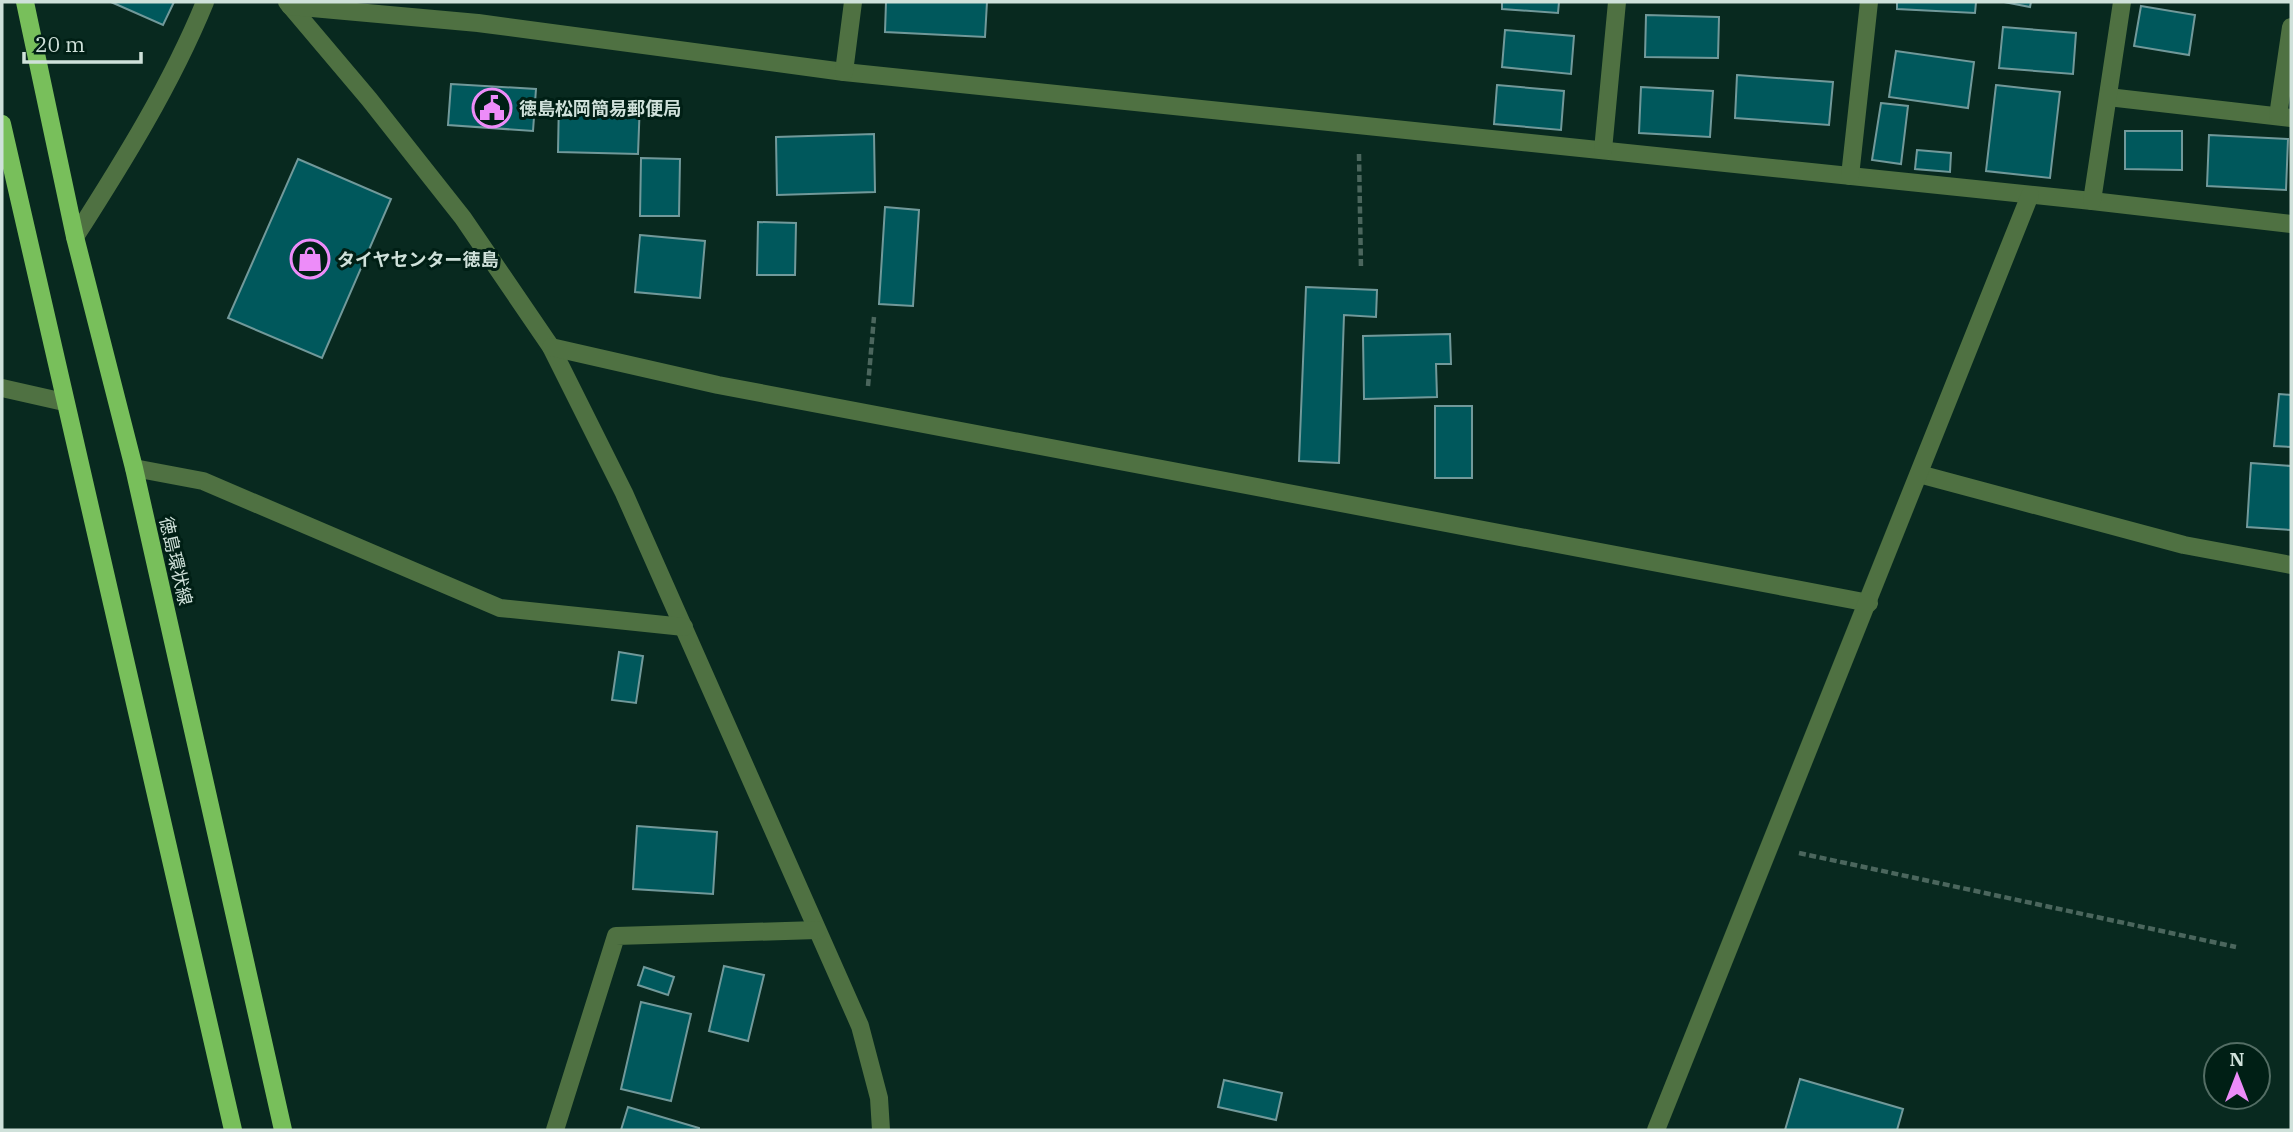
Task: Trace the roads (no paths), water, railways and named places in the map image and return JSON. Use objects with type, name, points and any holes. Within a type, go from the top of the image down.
[{"type":"main road","name":"徳島環状線","points":[[25,2],[75,237],[134,468],[283,1130]]},
{"type":"main road","points":[[2,124],[233,1130]]},
{"type":"street","points":[[75,237],[130,152],[194,29],[205,2]]},
{"type":"street","points":[[844,72],[853,2]]},
{"type":"street","points":[[1603,150],[1616,2]]},
{"type":"street","points":[[1850,176],[1869,2]]},
{"type":"street","points":[[2092,201],[2122,2]]},
{"type":"street","points":[[288,4],[478,23],[844,72],[2291,224]]},
{"type":"street","points":[[288,4],[369,99],[463,218],[551,347],[624,493],[859,1026],[879,1097],[881,1130]]},
{"type":"street","points":[[2108,97],[2284,117],[2291,27]]},
{"type":"street","points":[[1656,1130],[2030,195]]},
{"type":"street","points":[[551,347],[718,385],[1869,603]]},
{"type":"street","points":[[2,388],[64,402]]},
{"type":"street","points":[[134,468],[203,481],[500,608],[684,628]]},
{"type":"street","points":[[1919,474],[2184,545],[2291,565]]},
{"type":"street","points":[[555,1130],[615,936],[817,930]]},
{"type":"place","name":"徳島松岡簡易郵便局","points":[[492,108]]},
{"type":"place","name":"タイヤセンター徳島","points":[[310,259]]}]
